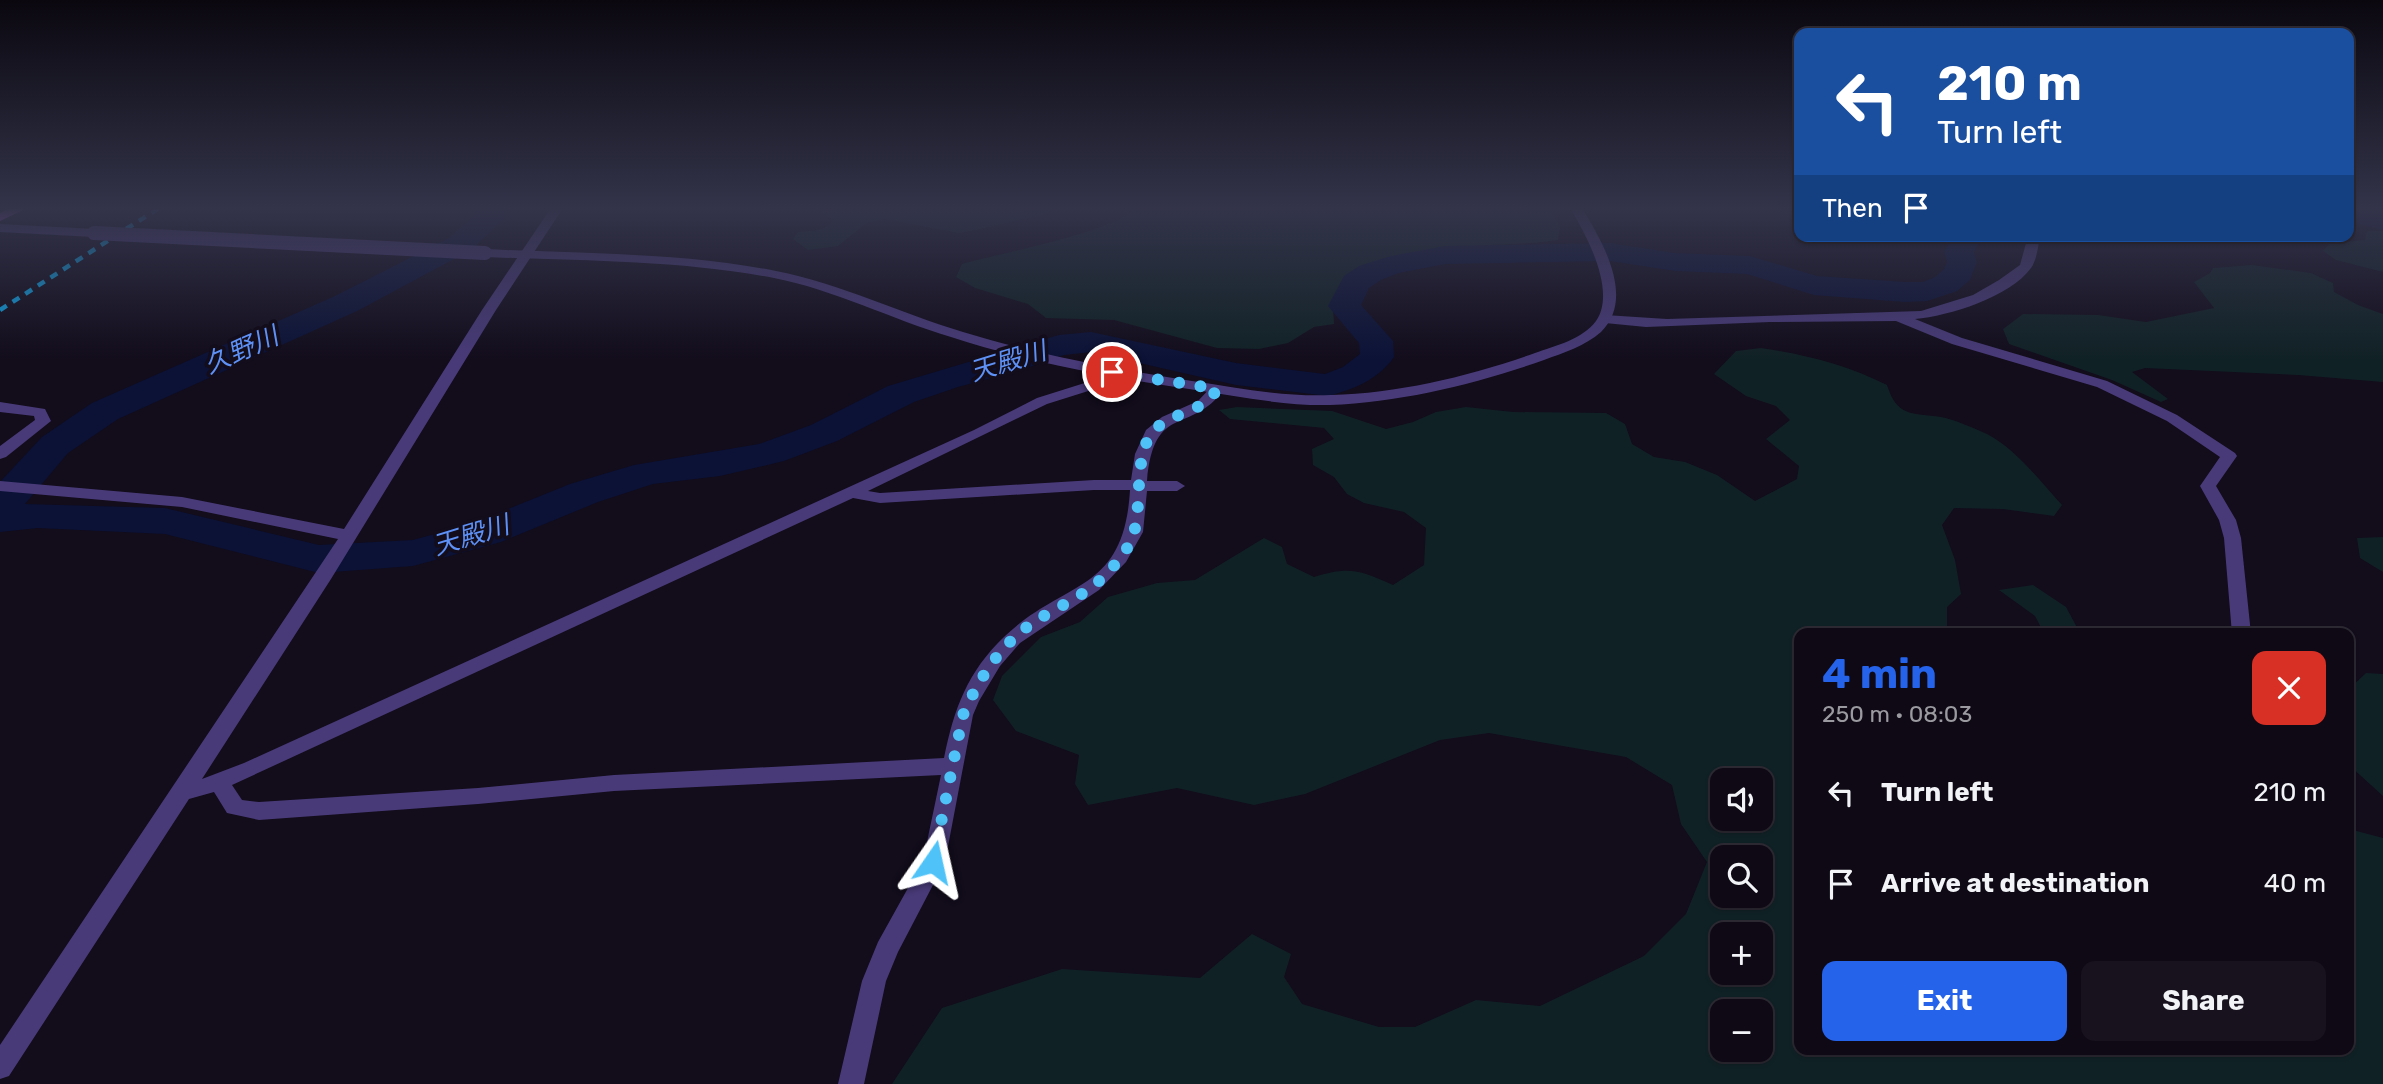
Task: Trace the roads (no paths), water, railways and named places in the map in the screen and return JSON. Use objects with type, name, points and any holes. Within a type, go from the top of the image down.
[{"type":"street","points":[[0,1067],[322,579],[489,310],[525,259]]},
{"type":"street","points":[[597,259],[702,264],[775,275],[1007,350],[1062,363],[1274,397],[1327,400],[1374,397],[1415,389],[1534,359],[1571,345],[1592,332],[1605,319],[1610,294],[1600,259]]},
{"type":"street","points":[[1605,319],[1655,326],[1772,318],[1897,317],[1954,309],[1993,290],[2024,268],[2029,259]]},
{"type":"street","points":[[1897,317],[1956,341],[2102,384],[2172,418],[2221,448],[2229,456],[2227,463],[2208,486],[2229,524],[2238,589],[2237,619],[2240,628]]},
{"type":"street","points":[[181,792],[219,782],[851,493],[1042,401],[1096,384],[1112,372]]},
{"type":"street","points":[[851,1084],[852,1067],[874,981],[887,949],[933,862],[963,715],[986,670],[1019,634],[1106,575],[1123,555],[1134,533],[1142,460],[1151,434],[1164,422],[1210,401],[1217,389]]},
{"type":"street","points":[[0,407],[40,412],[43,421],[0,454]]},
{"type":"street","points":[[851,493],[880,498],[1094,485],[1177,486]]},
{"type":"street","points":[[0,486],[210,506],[320,532],[345,541]]},
{"type":"street","points":[[219,782],[236,807],[259,811],[478,796],[614,783],[952,766]]},
{"type":"waterway","name":"久野川","points":[[0,507],[55,445],[105,411],[345,304],[432,259]]},
{"type":"waterway","name":"天殿川","points":[[0,519],[38,515],[165,521],[319,559],[413,553],[486,533],[584,493],[648,473],[720,464],[770,453],[824,433],[901,394],[945,379],[1009,363],[1059,345],[1091,342],[1236,374],[1328,385],[1356,375],[1377,357],[1376,341],[1344,306],[1355,283],[1370,273],[1391,265],[1426,259]]},
{"type":"waterway","name":"天殿川","points":[[1653,259],[1750,265],[1814,285],[1906,292],[1927,291],[1946,284],[1959,273],[1961,259]]},
{"type":"railway","points":[[0,310],[80,259]]}]
